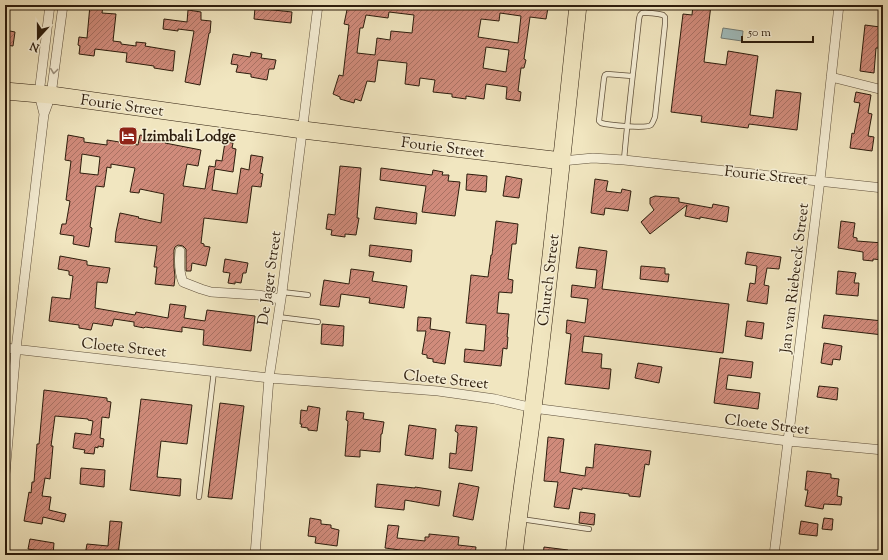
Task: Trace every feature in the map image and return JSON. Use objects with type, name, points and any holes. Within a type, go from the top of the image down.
[{"type":"highway","name":"Church Street","points":[[514,555],[562,161],[578,5]]},
{"type":"highway","name":"Fourie Street","points":[[5,91],[45,95],[303,130],[562,161]]},
{"type":"street","points":[[5,474],[16,349],[44,114],[50,5]]},
{"type":"street","points":[[45,95],[63,5]]},
{"type":"street","name":"De Jager Street","points":[[255,555],[269,378],[303,130],[318,5]]},
{"type":"street","name":"Jan van Riebeeck Street","points":[[774,555],[820,180],[839,5]]},
{"type":"street","points":[[831,77],[883,90]]},
{"type":"street","name":"Fourie Street","points":[[562,161],[593,158],[624,160],[883,188]]},
{"type":"street","points":[[180,251],[179,261],[181,276],[184,282],[211,292],[281,295]]},
{"type":"street","name":"Cloete Street","points":[[5,348],[269,378],[438,391],[495,399],[533,408],[788,441],[883,450]]},
{"type":"lane","points":[[624,160],[626,126],[632,76],[639,17],[645,13],[663,15],[665,17],[665,24],[654,119],[651,125],[626,126],[603,124],[599,121],[605,75],[632,76]]},
{"type":"lane","points":[[281,295],[308,295]]},
{"type":"lane","points":[[278,317],[318,322]]},
{"type":"lane","points":[[199,497],[214,371]]},
{"type":"lane","points":[[518,518],[589,529]]},
{"type":"water","points":[[723,28],[743,31],[742,41],[721,38]]},
{"type":"building","points":[[90,5],[103,6],[102,13],[116,14],[113,41],[121,42],[121,44],[136,46],[136,42],[146,43],[145,46],[175,51],[173,71],[154,68],[154,66],[126,62],[127,53],[95,49],[94,56],[79,54],[79,37],[87,38]]},
{"type":"building","points":[[348,5],[360,5],[375,8],[375,5],[414,5],[434,8],[434,5],[523,5],[548,8],[546,19],[530,17],[524,59],[526,60],[524,68],[521,68],[518,91],[521,92],[520,101],[506,99],[507,87],[486,84],[484,99],[466,96],[466,99],[452,97],[452,94],[433,92],[435,80],[420,78],[419,86],[405,84],[407,63],[378,60],[375,82],[367,81],[361,101],[355,99],[354,103],[340,99],[340,97],[333,94],[339,75],[343,76],[349,25],[344,24]],"holes":[[[389,12],[414,15],[412,33],[391,31],[390,40],[377,38],[375,55],[357,53],[360,28],[363,28],[366,15],[388,18]],[[500,13],[521,16],[518,43],[478,37],[481,19],[499,21]],[[486,47],[509,50],[506,72],[483,68]]]},
{"type":"building","points":[[693,5],[711,5],[704,62],[726,65],[728,51],[758,56],[750,115],[773,118],[776,90],[801,93],[797,130],[749,124],[748,128],[701,122],[702,116],[671,112],[683,14],[692,15]]},
{"type":"building","points":[[255,8],[292,12],[291,23],[254,19]]},
{"type":"building","points":[[188,10],[201,12],[201,20],[211,21],[200,85],[185,82],[194,31],[163,29],[164,19],[187,22]]},
{"type":"building","points":[[865,25],[880,27],[879,31],[883,32],[883,48],[876,48],[874,73],[860,71]]},
{"type":"building","points":[[5,30],[15,32],[13,46],[5,45]]},
{"type":"building","points":[[251,52],[262,54],[261,58],[276,60],[274,69],[269,69],[267,80],[251,77],[251,74],[236,72],[238,65],[231,64],[233,54],[250,57]]},
{"type":"building","points":[[856,92],[871,95],[868,113],[872,114],[868,136],[874,137],[872,151],[850,148],[852,133],[854,134],[860,103],[854,102]]},
{"type":"building","points":[[68,135],[84,138],[84,142],[107,145],[107,140],[138,145],[140,135],[165,139],[165,143],[201,150],[198,166],[187,164],[183,186],[205,189],[209,166],[215,167],[216,160],[222,161],[225,142],[233,143],[232,148],[236,149],[233,172],[215,169],[212,190],[237,194],[241,168],[249,170],[251,155],[263,157],[260,173],[263,174],[261,187],[252,186],[247,223],[204,218],[201,243],[204,244],[204,246],[210,247],[206,266],[192,263],[191,271],[186,271],[186,249],[183,246],[178,245],[175,247],[174,286],[155,284],[157,267],[154,267],[157,246],[115,242],[120,213],[161,223],[164,194],[140,189],[139,193],[130,192],[135,168],[111,164],[111,168],[107,167],[104,187],[96,186],[90,227],[92,228],[89,247],[73,244],[74,236],[60,234],[62,224],[66,224],[70,201],[66,200],[71,161],[65,160]],"holes":[[[82,154],[100,157],[98,175],[80,173]]]},
{"type":"building","points":[[340,166],[361,168],[357,218],[359,218],[356,235],[345,234],[345,237],[331,235],[332,230],[326,229],[328,214],[335,215]]},
{"type":"building","points":[[381,168],[432,175],[433,170],[443,172],[442,175],[449,175],[448,181],[460,182],[455,216],[422,212],[426,186],[380,180]]},
{"type":"building","points":[[467,174],[487,176],[486,192],[466,190]]},
{"type":"building","points":[[506,176],[522,179],[519,198],[503,196]]},
{"type":"building","points":[[595,179],[608,181],[606,191],[621,193],[622,189],[631,191],[628,211],[605,208],[604,215],[591,213]]},
{"type":"building","points":[[655,196],[679,198],[679,202],[712,208],[713,204],[729,207],[727,222],[685,216],[687,205],[650,234],[641,222],[654,210],[650,204],[650,198]]},
{"type":"building","points":[[376,207],[417,213],[416,224],[374,219]]},
{"type":"building","points":[[496,221],[518,224],[516,244],[512,244],[508,279],[513,280],[512,293],[499,292],[497,313],[509,314],[507,349],[503,348],[501,366],[464,362],[465,349],[484,351],[486,325],[466,323],[471,275],[488,277]]},
{"type":"building","points":[[841,221],[855,223],[853,237],[857,238],[857,241],[883,243],[883,260],[863,260],[863,252],[838,248]]},
{"type":"building","points":[[370,245],[412,250],[411,262],[369,256]]},
{"type":"building","points":[[579,247],[607,251],[602,289],[729,304],[723,353],[584,336],[582,352],[602,354],[601,368],[611,369],[609,389],[565,384],[571,334],[566,333],[567,320],[585,323],[588,299],[571,297],[572,285],[595,288],[597,270],[576,268]]},
{"type":"building","points":[[747,252],[781,257],[779,269],[767,268],[764,285],[769,286],[767,304],[747,301],[750,283],[755,284],[757,266],[745,264]]},
{"type":"building","points":[[60,256],[87,261],[87,265],[110,268],[107,283],[97,282],[95,308],[135,315],[136,312],[168,318],[170,304],[186,306],[184,318],[205,321],[207,310],[255,316],[251,351],[203,345],[204,330],[182,327],[182,332],[144,328],[134,326],[134,322],[114,319],[112,326],[93,323],[91,330],[79,328],[79,325],[49,321],[52,297],[70,299],[73,276],[69,275],[69,271],[58,269]]},
{"type":"building","points":[[225,259],[248,263],[246,273],[243,273],[241,283],[228,283],[230,273],[223,272]]},
{"type":"building","points":[[641,266],[665,268],[665,274],[669,274],[668,282],[640,279]]},
{"type":"building","points":[[351,269],[374,272],[372,281],[407,286],[404,308],[369,303],[370,298],[341,294],[339,307],[320,305],[324,280],[349,284]]},
{"type":"building","points":[[838,271],[856,273],[854,283],[859,283],[858,296],[836,294]]},
{"type":"building","points":[[824,315],[883,321],[883,335],[822,328]]},
{"type":"building","points":[[418,317],[431,318],[430,329],[450,332],[445,364],[433,362],[433,359],[427,358],[427,355],[422,354],[426,331],[417,331]]},
{"type":"building","points":[[747,321],[764,323],[762,339],[745,336]]},
{"type":"building","points":[[322,324],[344,326],[343,346],[321,344]]},
{"type":"building","points":[[824,343],[842,346],[840,360],[833,359],[832,365],[821,363]]},
{"type":"building","points":[[720,358],[753,362],[751,378],[728,375],[726,389],[760,393],[758,409],[714,403]]},
{"type":"building","points":[[638,363],[662,367],[659,383],[635,378]]},
{"type":"building","points":[[819,386],[838,388],[837,400],[817,397]]},
{"type":"building","points":[[44,390],[107,398],[107,401],[111,402],[109,418],[102,417],[100,438],[104,439],[103,447],[95,447],[94,454],[84,453],[85,450],[73,448],[75,433],[91,435],[93,421],[88,419],[55,416],[51,446],[53,446],[50,479],[45,478],[42,496],[51,497],[49,510],[66,514],[64,522],[43,517],[42,524],[24,521],[29,492],[31,493],[32,482],[34,482]]},
{"type":"building","points":[[141,399],[192,405],[187,444],[161,441],[157,477],[181,479],[180,496],[130,490]]},
{"type":"building","points":[[220,403],[244,406],[232,499],[208,497]]},
{"type":"building","points":[[308,406],[320,408],[317,431],[308,430],[308,428],[301,427],[301,410],[307,411]]},
{"type":"building","points":[[347,411],[364,413],[363,419],[384,422],[381,434],[380,452],[360,450],[360,457],[345,456],[348,421],[346,420]]},
{"type":"building","points":[[409,425],[436,429],[433,459],[405,455]]},
{"type":"building","points":[[456,425],[477,427],[472,471],[449,468],[450,453],[456,454],[458,433],[455,431]]},
{"type":"building","points":[[548,437],[564,439],[560,472],[585,476],[586,467],[593,468],[595,444],[651,451],[649,465],[645,464],[640,497],[629,496],[629,494],[573,488],[569,509],[554,507],[558,482],[544,481]]},
{"type":"building","points":[[81,468],[105,470],[104,487],[80,484]]},
{"type":"building","points":[[807,471],[831,474],[831,478],[839,479],[837,496],[842,497],[841,505],[824,504],[823,509],[805,506],[808,490],[805,490]]},
{"type":"building","points":[[459,483],[479,487],[473,520],[453,516]]},
{"type":"building","points":[[377,484],[441,491],[439,506],[405,500],[404,510],[375,507]]},
{"type":"building","points":[[580,512],[595,514],[594,525],[579,523]]},
{"type":"building","points":[[310,518],[321,520],[321,524],[331,525],[331,528],[339,530],[337,546],[315,543],[316,537],[308,536]]},
{"type":"building","points":[[824,518],[833,519],[832,530],[822,529]]},
{"type":"building","points":[[110,521],[122,522],[118,555],[85,555],[87,544],[108,546]]},
{"type":"building","points":[[801,521],[818,524],[817,536],[799,534]]},
{"type":"building","points":[[388,525],[399,526],[397,538],[425,541],[425,537],[429,537],[429,534],[459,537],[458,545],[476,547],[475,555],[423,555],[423,553],[385,548]]},
{"type":"building","points":[[30,539],[54,543],[53,555],[41,555],[41,551],[28,549]]},
{"type":"building","points":[[544,547],[568,550],[568,555],[543,555]]},
{"type":"place","name":"Izimbali Lodge","points":[[128,136]]}]
